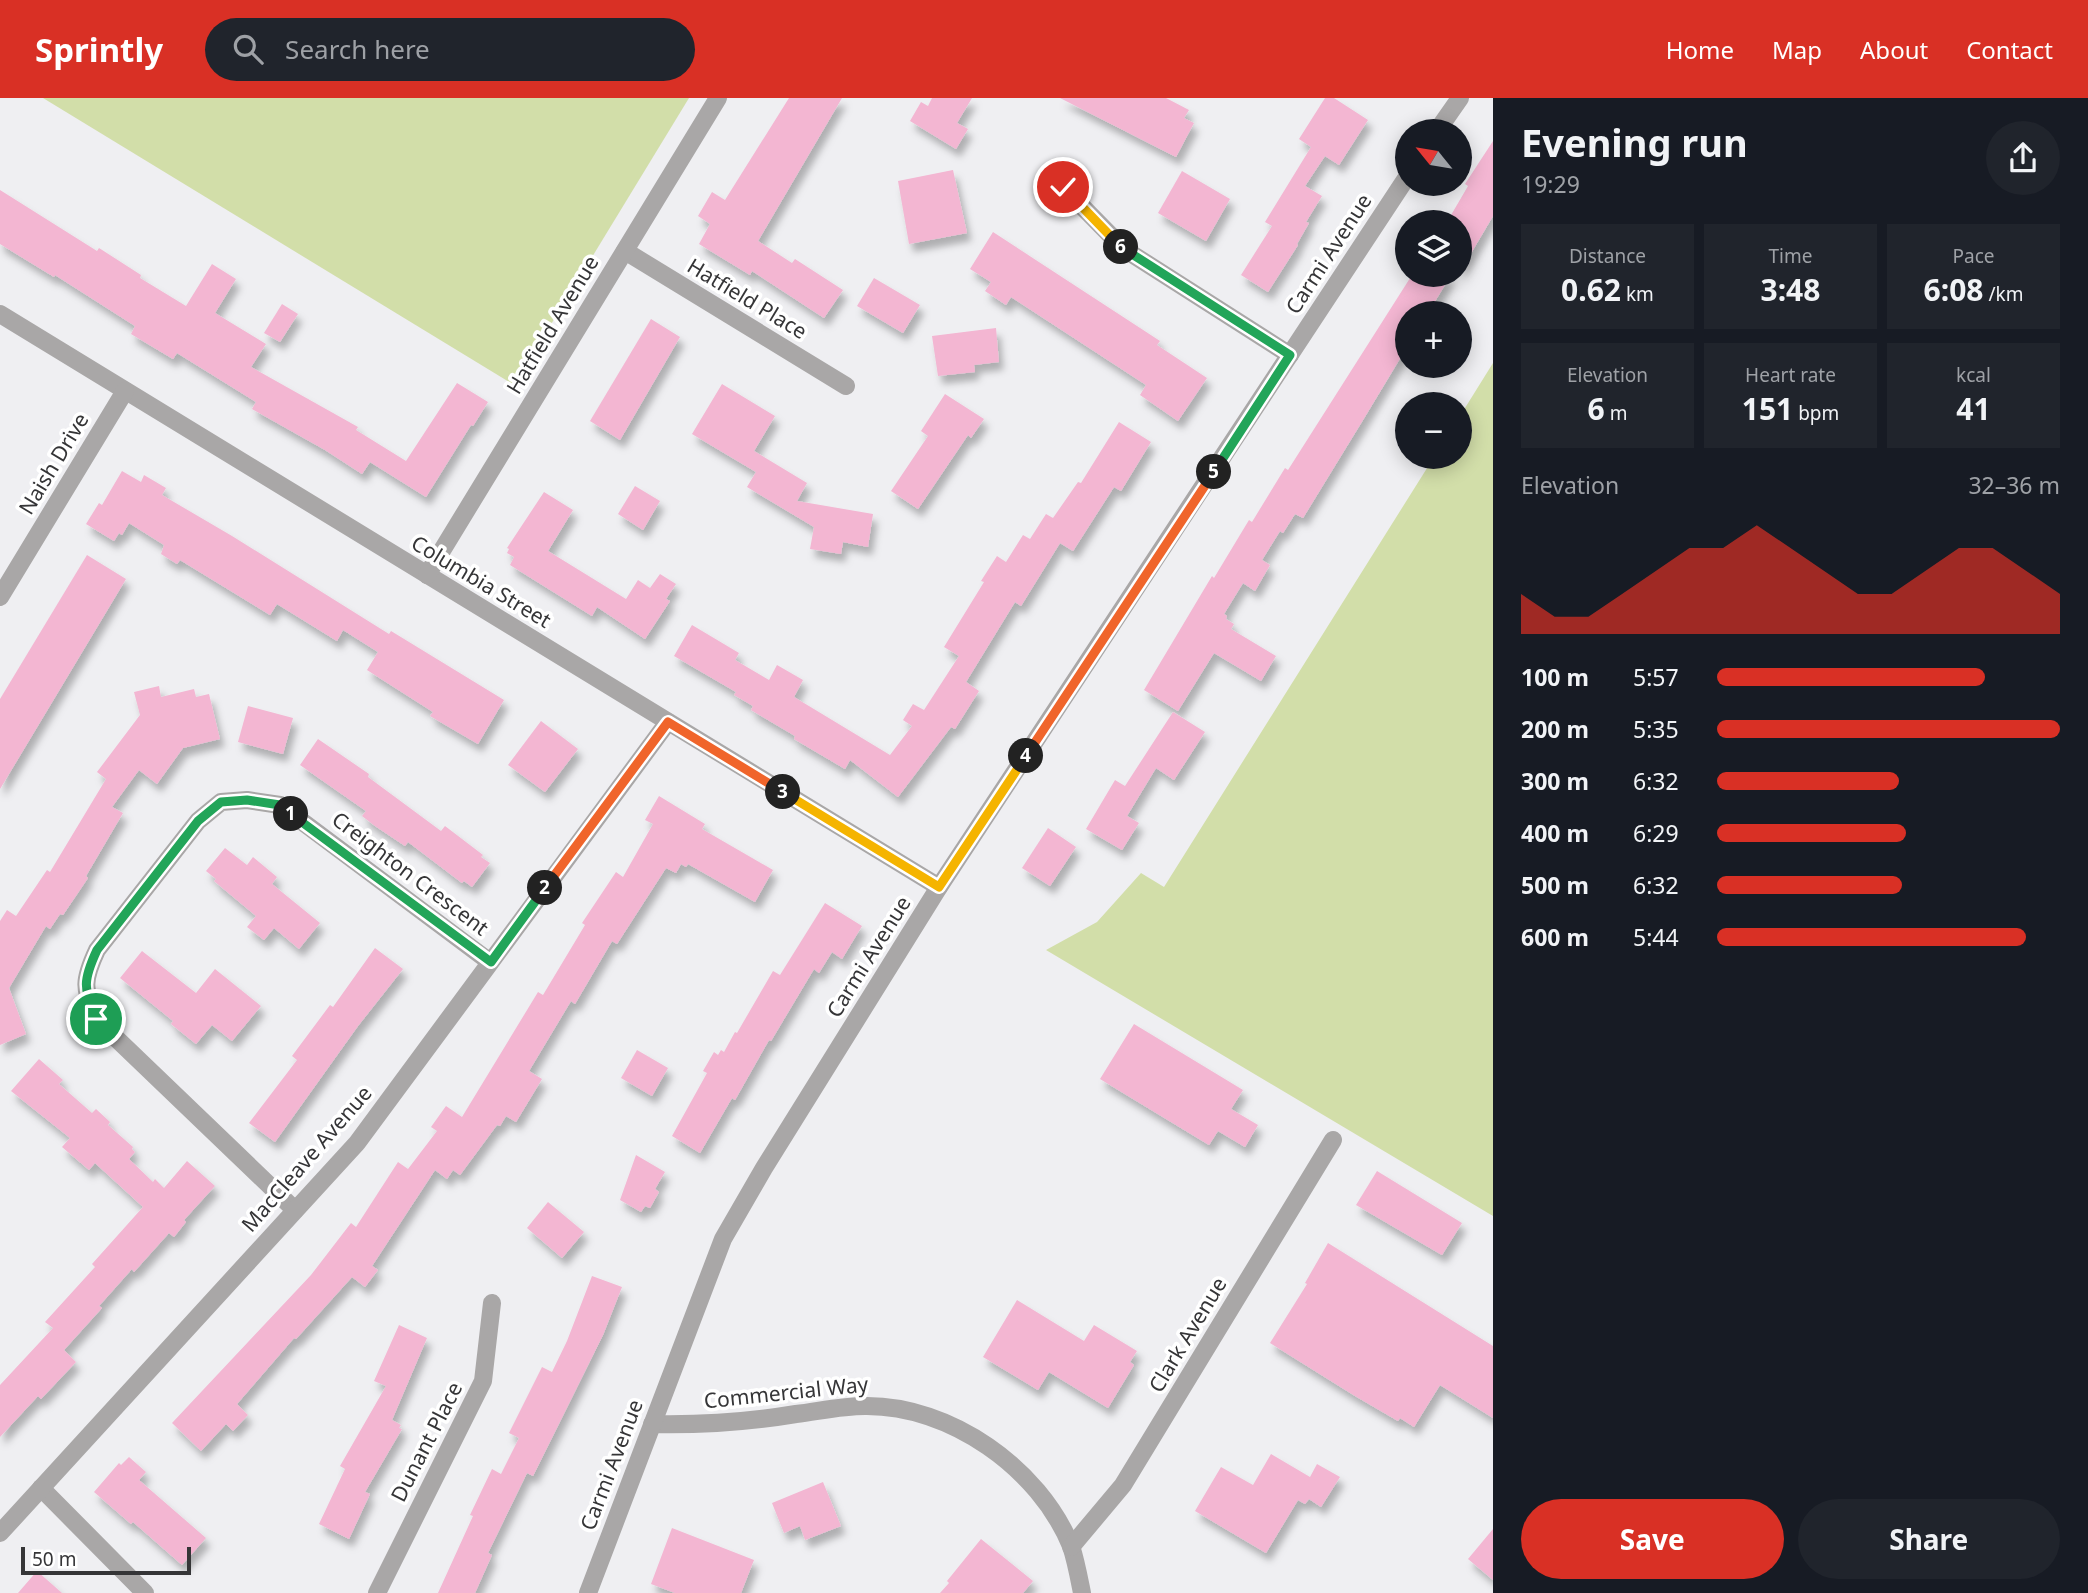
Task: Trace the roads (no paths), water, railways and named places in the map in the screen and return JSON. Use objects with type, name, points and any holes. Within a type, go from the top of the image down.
[{"type":"street","name":"Hatfield Avenue","points":[[427,575],[718,98]]},
{"type":"street","points":[[1445,119],[1460,98]]},
{"type":"street","points":[[1063,187],[1124,249],[1290,355]]},
{"type":"street","name":"Carmi Avenue","points":[[588,1593],[723,1239],[764,1168],[939,887],[1395,195]]},
{"type":"street","name":"Hatfield Place","points":[[625,251],[846,386]]},
{"type":"street","name":"Columbia Street","points":[[0,314],[939,887]]},
{"type":"street","name":"Naish Drive","points":[[0,597],[125,391]]},
{"type":"street","name":"MacCleave Avenue","points":[[0,1533],[357,1143],[668,722]]},
{"type":"street","name":"Creighton Crescent","points":[[295,1210],[96,1019],[87,997],[86,974],[97,950],[198,821],[221,802],[247,800],[280,805],[491,962]]},
{"type":"street","name":"Clark Avenue","points":[[1071,1547],[1123,1485],[1333,1140]]},
{"type":"street","name":"Dunant Place","points":[[377,1593],[483,1381],[492,1303]]},
{"type":"street","name":"Commercial Way","points":[[652,1424],[705,1425],[835,1407],[891,1407],[917,1412],[947,1424],[995,1451],[1049,1505],[1071,1547],[1082,1593]]},
{"type":"street","points":[[41,1488],[145,1593]]}]
